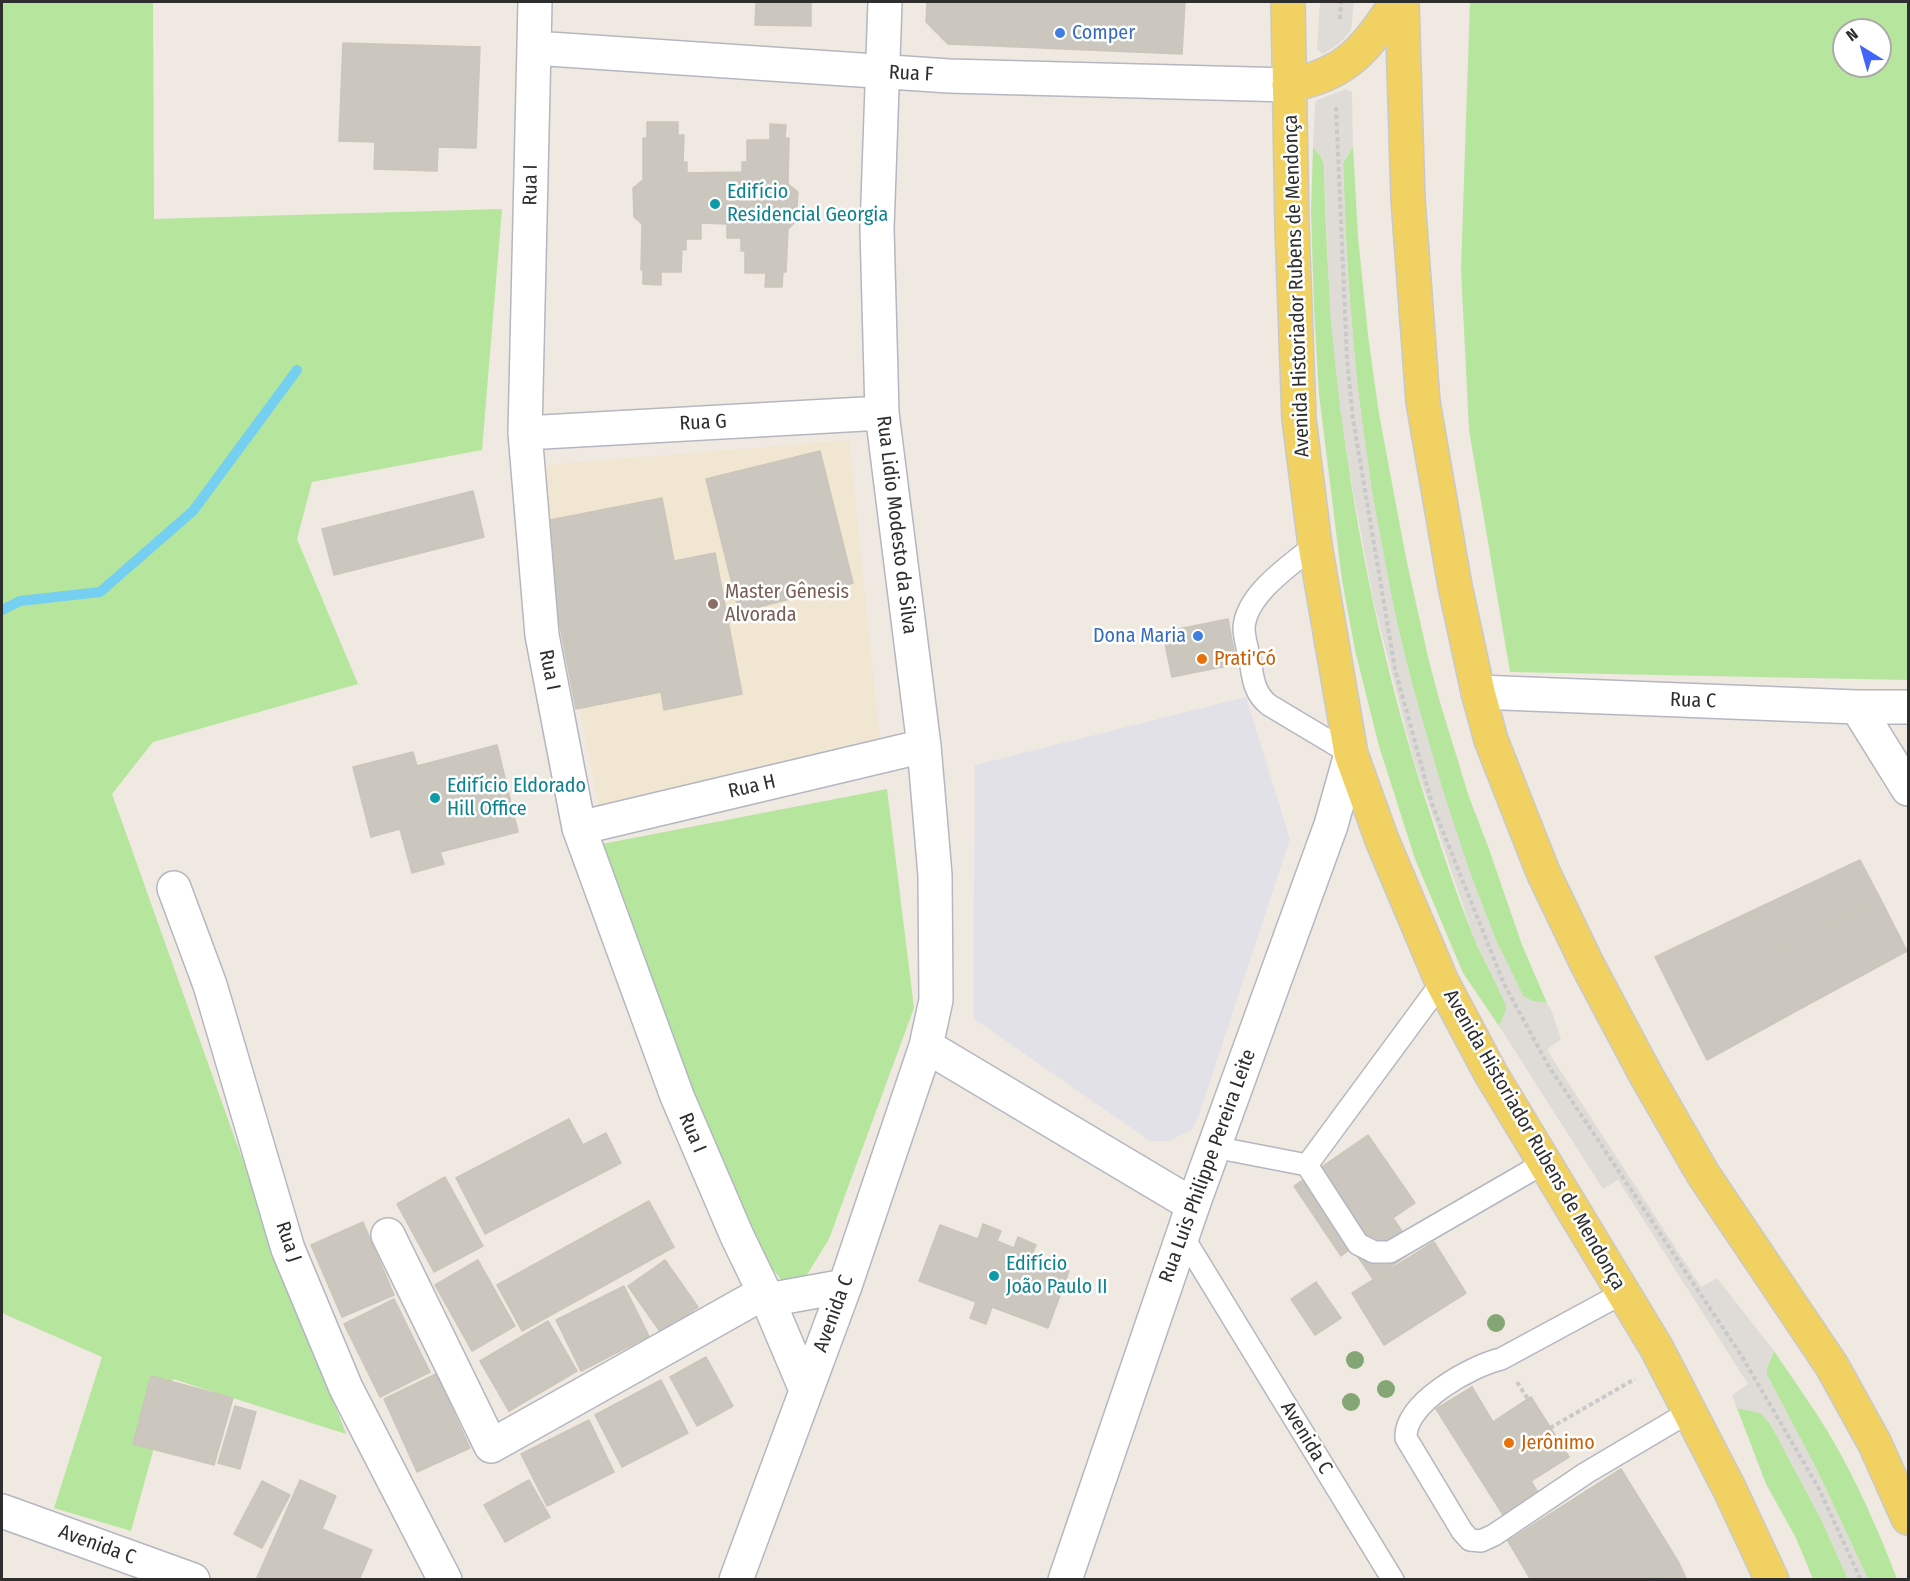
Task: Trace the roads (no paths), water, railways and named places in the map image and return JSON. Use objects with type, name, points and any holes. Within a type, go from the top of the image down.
[{"type":"main road","name":"Avenida Historiador Rubens de Mendonça","points":[[1288,2],[1299,419],[1315,545],[1351,754],[1382,840],[1442,982],[1491,1074],[1663,1362],[1729,1488],[1772,1580]]},
{"type":"main road","points":[[1289,85],[1314,81],[1348,62],[1381,25],[1396,2]]},
{"type":"main road","points":[[1402,2],[1408,199],[1423,402],[1455,586],[1491,740],[1543,872],[1587,964],[1641,1067],[1703,1174],[1832,1366],[1875,1444],[1908,1518]]},
{"type":"street","name":"Rua I","points":[[535,2],[525,433],[542,635],[579,828],[676,1096],[737,1236],[767,1296],[806,1390]]},
{"type":"street","name":"Rua Lidio Modesto da Silva","points":[[885,2],[877,229],[882,413],[924,746],[935,875],[936,1000],[926,1046]]},
{"type":"street","name":"Rua F","points":[[534,48],[883,72],[1289,85]]},
{"type":"street","name":"Rua G","points":[[525,433],[882,413]]},
{"type":"street","name":"Rua C","points":[[1478,692],[1908,707]]},
{"type":"street","points":[[1857,707],[1908,789]]},
{"type":"street","name":"Rua H","points":[[579,828],[924,746]]},
{"type":"street","name":"Rua Luis Philippe Pereira Leite","points":[[1065,1580],[1187,1220],[1331,825],[1351,754]]},
{"type":"street","name":"Rua J","points":[[174,888],[210,985],[288,1249],[346,1389],[445,1580]]},
{"type":"street","points":[[926,1046],[1187,1220]]},
{"type":"street","name":"Avenida C","points":[[736,1580],[845,1286],[926,1046]]},
{"type":"street","points":[[388,1235],[490,1446],[767,1296],[845,1286]]},
{"type":"street","name":"Avenida C","points":[[2,1511],[193,1580]]},
{"type":"lane","points":[[1315,545],[1265,587],[1247,614],[1244,629],[1254,687],[1260,698],[1351,754]]},
{"type":"lane","points":[[1307,1165],[1442,982]]},
{"type":"lane","points":[[1214,1147],[1307,1165],[1358,1244],[1374,1252],[1390,1252],[1544,1163]]},
{"type":"lane","name":"Avenida C","points":[[1187,1220],[1393,1580]]},
{"type":"lane","points":[[1623,1293],[1501,1359],[1487,1364],[1428,1398],[1417,1408],[1409,1422],[1406,1428],[1406,1438],[1462,1532],[1470,1540],[1481,1541],[1494,1535],[1586,1473],[1689,1412]]},
{"type":"waterway","points":[[2,610],[20,601],[100,592],[193,511],[297,370]]},
{"type":"place","name":"Comper","points":[[1060,33]]},
{"type":"place","name":"Edifício Residencial Georgia","points":[[715,204]]},
{"type":"place","name":"Master Gênesis Alvorada","points":[[713,604]]},
{"type":"place","name":"Dona Maria","points":[[1198,636]]},
{"type":"place","name":"Prati'Có","points":[[1202,659]]},
{"type":"place","name":"Edifício Eldorado Hill Office","points":[[435,798]]},
{"type":"place","name":"Edifício João Paulo II","points":[[994,1276]]},
{"type":"place","name":"Jerônimo","points":[[1509,1443]]}]
